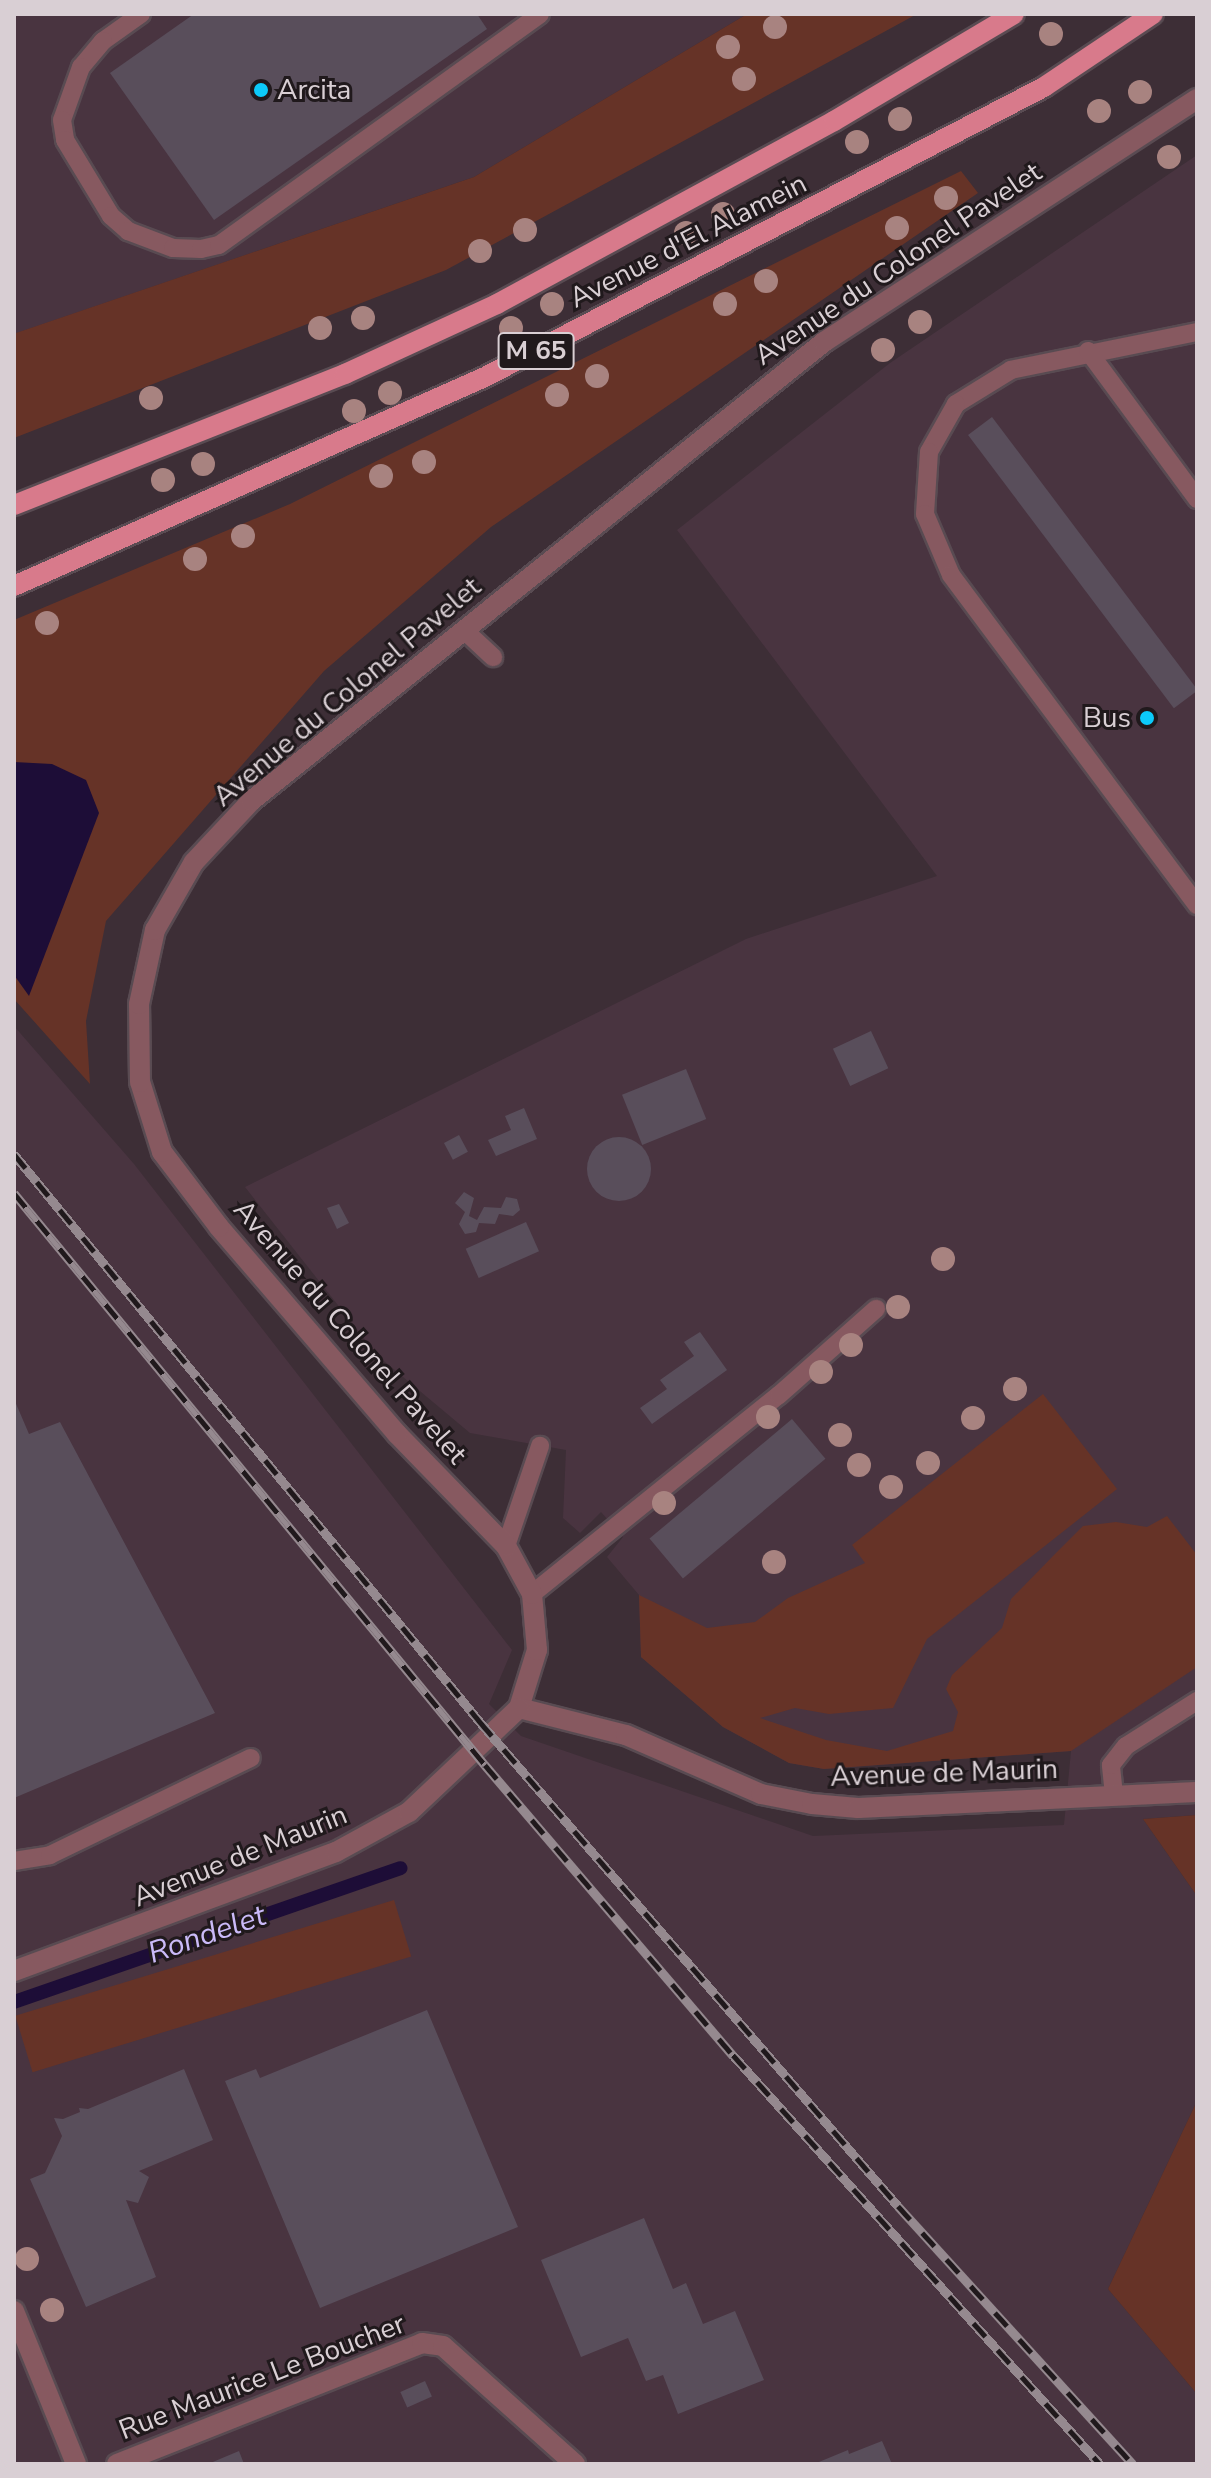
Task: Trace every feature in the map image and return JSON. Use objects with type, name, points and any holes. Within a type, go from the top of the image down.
[{"type":"main road","name":"Avenue d'El Alamein","points":[[14,505],[331,380],[497,304],[834,121],[1014,14]]},
{"type":"main road","name":"Avenue d'El Alamein","points":[[14,586],[485,377],[1044,87],[1153,14]]},
{"type":"street","name":"Avenue du Colonel Pavelet","points":[[519,1708],[537,1650],[532,1594],[506,1546],[397,1434],[219,1227],[162,1152],[140,1082],[139,1004],[155,930],[194,862],[251,801],[824,342],[1197,99]]},
{"type":"street","name":"Avenue de Maurin","points":[[14,1971],[336,1852],[409,1812],[519,1708],[626,1735],[761,1794],[812,1804],[858,1808],[1197,1792]]},
{"type":"street","points":[[14,2311],[76,2464]]},
{"type":"street","name":"Rue Maurice Le Boucher","points":[[117,2464],[422,2343],[443,2346],[575,2464]]},
{"type":"lane","points":[[141,14],[103,41],[81,67],[62,120],[65,140],[111,216],[128,231],[173,248],[201,249],[219,245],[540,14]]},
{"type":"lane","points":[[1197,332],[1088,351],[1011,370],[956,404],[929,452],[925,514],[951,575],[1197,905]]},
{"type":"lane","points":[[1088,351],[1197,499]]},
{"type":"lane","points":[[464,630],[493,657]]},
{"type":"lane","points":[[532,1594],[779,1395],[876,1309]]},
{"type":"lane","points":[[506,1546],[540,1446]]},
{"type":"lane","points":[[1114,1795],[1111,1765],[1126,1746],[1197,1701]]},
{"type":"lane","points":[[14,1861],[50,1855],[251,1758]]},
{"type":"shaded area","points":[[14,14],[747,14],[474,177],[14,334]]},
{"type":"shaded area","points":[[747,14],[917,14],[446,270],[14,438],[16,333],[474,177]]},
{"type":"shaded area","points":[[1197,155],[1197,1815],[1143,1819],[1197,1896],[1197,2101],[1108,2289],[1197,2394],[1197,2464],[14,2464],[14,1026],[134,1164],[512,1650],[489,1704],[521,1736],[813,1836],[1064,1825],[1071,1751],[824,1769],[789,1763],[723,1727],[641,1657],[639,1595],[607,1557],[623,1537],[601,1512],[580,1533],[563,1518],[566,1450],[470,1433],[378,1356],[245,1187],[746,939],[937,876],[677,530],[890,363]]},
{"type":"shaded area","points":[[961,171],[978,193],[491,527],[324,671],[106,921],[86,1021],[90,1084],[14,999],[14,620],[290,504]]},
{"type":"shaded area","points":[[14,762],[52,764],[86,780],[99,813],[29,996],[14,975]]},
{"type":"shaded area","points":[[1043,1394],[1117,1489],[927,1639],[893,1708],[829,1714],[795,1708],[760,1718],[826,1740],[887,1751],[953,1731],[958,1712],[946,1689],[952,1675],[1002,1628],[1011,1599],[1054,1555],[1083,1526],[1116,1522],[1147,1527],[1167,1516],[1197,1555],[1197,1667],[1071,1751],[824,1769],[789,1763],[723,1727],[641,1657],[639,1595],[707,1628],[755,1622],[788,1598],[865,1563],[852,1545]]},
{"type":"shaded area","points":[[1197,1815],[1197,1896],[1143,1819]]},
{"type":"shaded area","points":[[394,1900],[411,1956],[33,2072],[15,2016]]},
{"type":"shaded area","points":[[1197,2101],[1197,2394],[1108,2289]]},
{"type":"building","name":"Arcita","points":[[194,14],[477,14],[487,29],[214,220],[110,73]]},
{"type":"building","points":[[992,417],[1197,689],[1174,708],[968,435]]},
{"type":"building","points":[[871,1031],[888,1068],[850,1086],[833,1049]]},
{"type":"building","points":[[686,1069],[706,1119],[642,1145],[622,1095]]},
{"type":"building","points":[[524,1108],[537,1139],[496,1156],[488,1140],[511,1130],[505,1116]]},
{"type":"building","points":[[459,1135],[468,1152],[453,1160],[444,1143]]},
{"type":"building","points":[[619,1137],[637,1143],[645,1151],[651,1169],[645,1187],[637,1195],[619,1201],[601,1195],[593,1187],[587,1169],[593,1151],[601,1143]]},
{"type":"building","points":[[464,1192],[474,1198],[469,1216],[477,1220],[484,1207],[501,1208],[506,1197],[517,1199],[520,1210],[513,1216],[499,1214],[495,1224],[479,1223],[476,1232],[465,1234],[459,1224],[465,1212],[455,1203]]},
{"type":"building","points":[[339,1204],[349,1223],[337,1229],[327,1208]]},
{"type":"building","points":[[526,1222],[539,1251],[479,1278],[466,1249]]},
{"type":"building","points":[[700,1332],[727,1370],[652,1424],[640,1408],[667,1389],[660,1380],[694,1356],[684,1342]]},
{"type":"building","points":[[14,1399],[29,1434],[60,1422],[215,1713],[14,1798]]},
{"type":"building","points":[[792,1419],[825,1459],[683,1578],[650,1539]]},
{"type":"building","points":[[427,2010],[518,2227],[320,2308],[225,2081],[256,2069],[260,2078]]},
{"type":"building","points":[[184,2069],[213,2140],[139,2171],[149,2177],[138,2203],[126,2200],[156,2277],[86,2307],[30,2179],[45,2173],[62,2136],[54,2118],[63,2119],[80,2112],[79,2108],[88,2109]]},
{"type":"building","points":[[644,2218],[673,2289],[686,2283],[703,2324],[735,2311],[764,2380],[678,2414],[663,2375],[646,2381],[628,2338],[581,2357],[541,2260]]},
{"type":"building","points":[[425,2381],[432,2397],[407,2408],[400,2392]]},
{"type":"building","points":[[882,2441],[892,2464],[814,2464],[848,2450],[849,2454]]},
{"type":"building","points":[[239,2451],[244,2464],[208,2464]]},
{"type":"waterway","name":"Rondelet","points":[[14,2002],[400,1868]]},
{"type":"railway","points":[[14,1154],[480,1722],[898,2206],[1133,2464]]},
{"type":"railway","points":[[14,1193],[485,1765],[733,2055],[1100,2464]]},
{"type":"place","name":"Arcita","points":[[261,90]]},
{"type":"place","name":"Bus","points":[[1147,718]]}]
